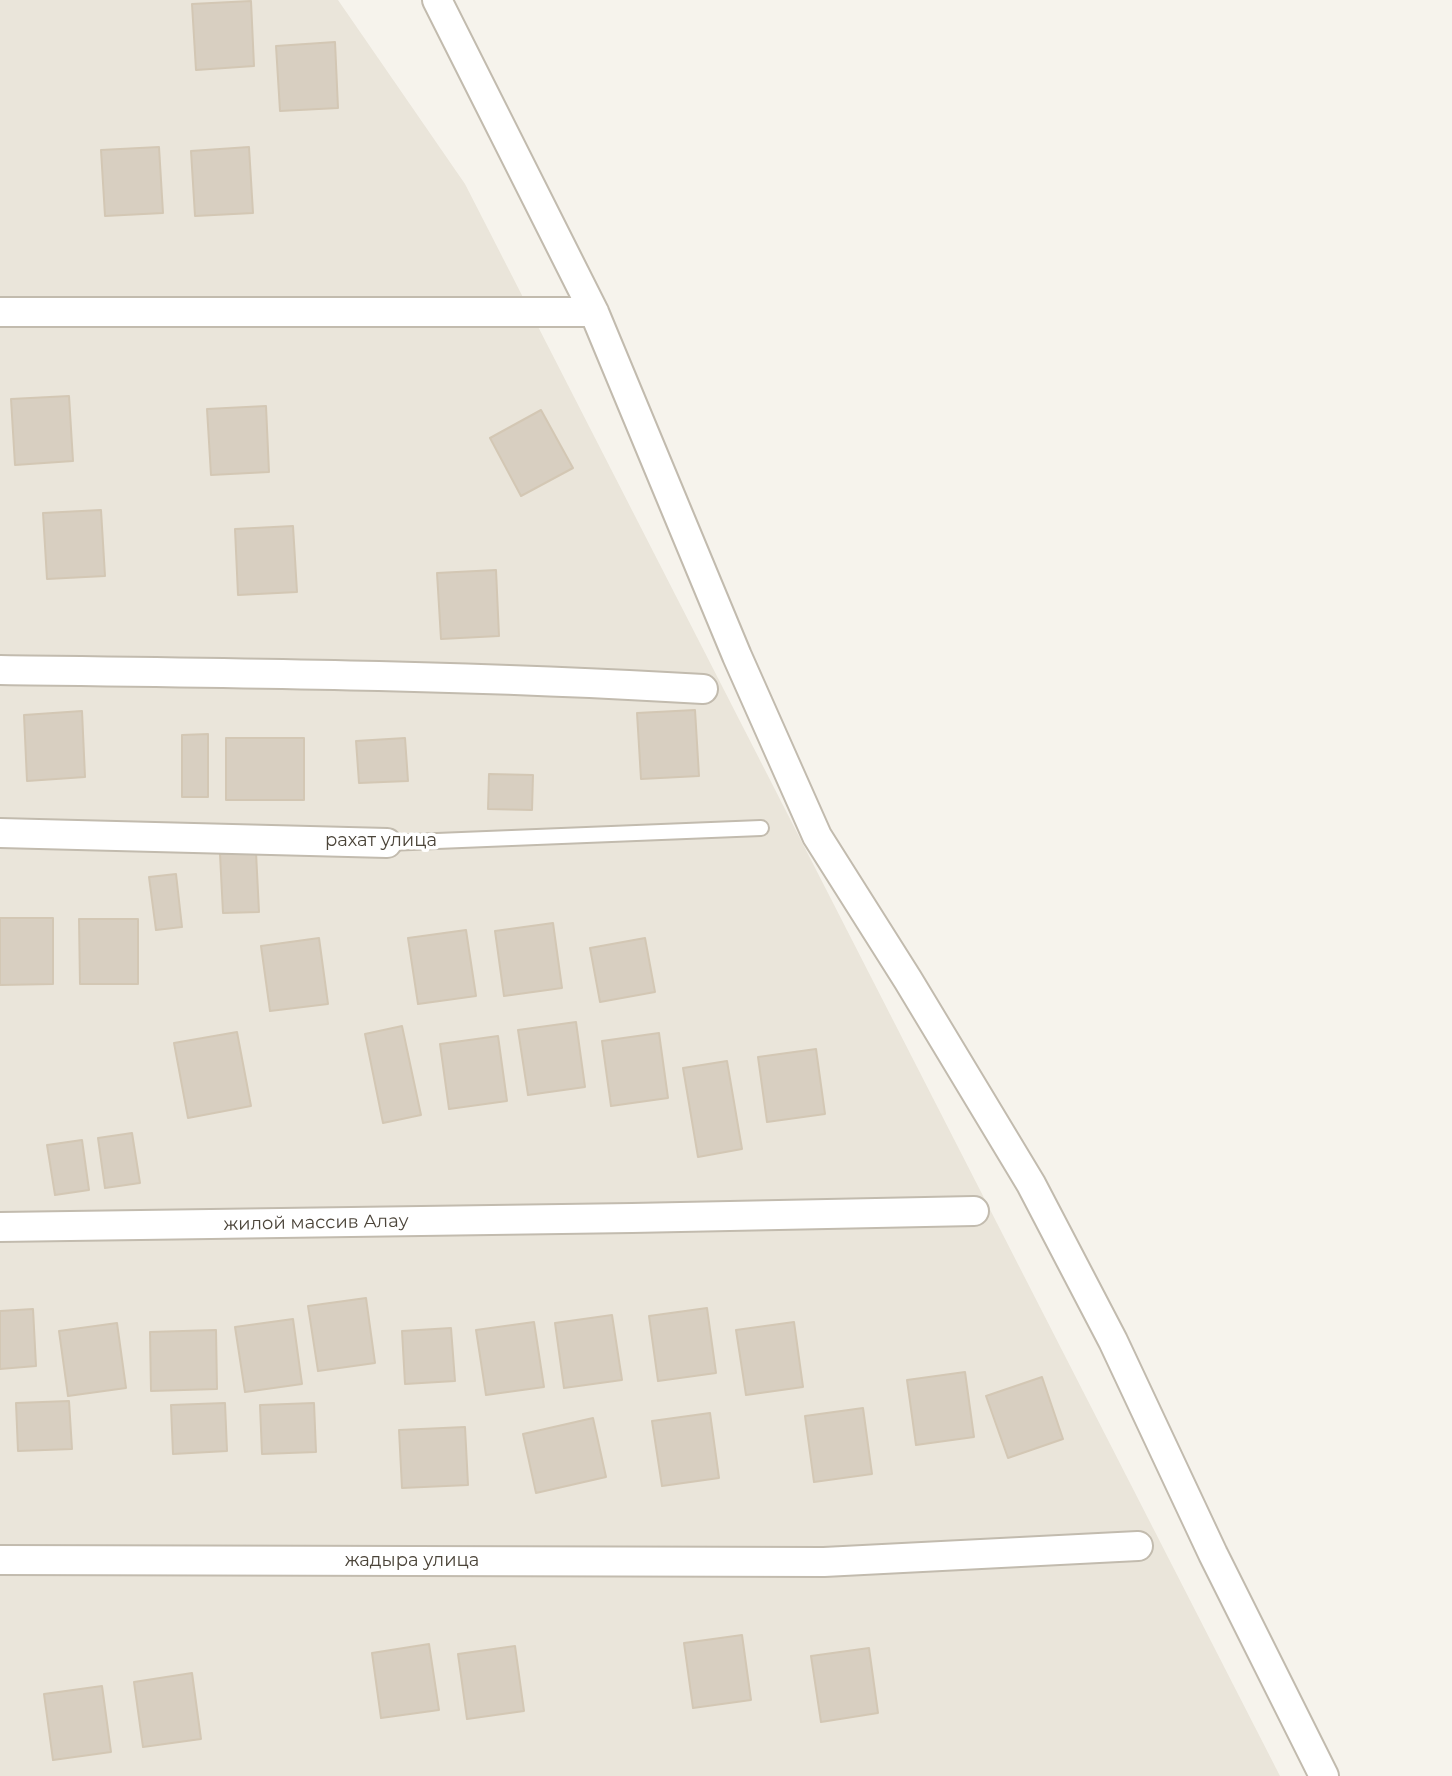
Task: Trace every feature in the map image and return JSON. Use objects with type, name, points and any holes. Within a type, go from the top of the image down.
[{"type":"street","points":[[437,0],[594,312],[737,656],[817,835],[1031,1184],[1113,1341],[1213,1554],[1324,1776]]},
{"type":"street","points":[[0,313],[594,312]]},
{"type":"street","points":[[0,670],[366,676],[703,689]]},
{"type":"street","name":"рахат улица","points":[[0,833],[387,843]]},
{"type":"street","name":"жилой массив Алау","points":[[0,1227],[974,1211]]},
{"type":"street","name":"жадыра улица","points":[[0,1560],[824,1562],[1138,1546]]},
{"type":"lane","name":"рахат улица","points":[[387,843],[761,828]]},
{"type":"shaded area","points":[[0,0],[338,0],[465,184],[1280,1776],[0,1776]]},
{"type":"building","points":[[251,1],[254,66],[196,70],[192,4]]},
{"type":"building","points":[[335,42],[338,108],[280,111],[276,46]]},
{"type":"building","points":[[159,147],[163,213],[105,216],[101,150]]},
{"type":"building","points":[[249,147],[253,213],[195,216],[191,151]]},
{"type":"building","points":[[69,396],[73,461],[15,465],[11,399]]},
{"type":"building","points":[[266,406],[269,472],[211,475],[207,409]]},
{"type":"building","points":[[541,410],[573,468],[521,496],[490,438]]},
{"type":"building","points":[[101,510],[105,576],[47,579],[43,513]]},
{"type":"building","points":[[293,526],[297,592],[238,595],[235,529]]},
{"type":"building","points":[[496,570],[499,636],[441,639],[437,573]]},
{"type":"building","points":[[695,710],[699,776],[641,779],[637,713]]},
{"type":"building","points":[[82,711],[85,777],[27,781],[24,715]]},
{"type":"building","points":[[208,734],[208,797],[182,797],[182,735]]},
{"type":"building","points":[[226,738],[304,738],[304,800],[226,800]]},
{"type":"building","points":[[405,738],[408,781],[359,783],[356,741]]},
{"type":"building","points":[[489,774],[533,775],[532,810],[488,809]]},
{"type":"building","points":[[256,852],[259,912],[223,913],[220,854]]},
{"type":"building","points":[[176,874],[182,927],[156,930],[149,877]]},
{"type":"building","points":[[0,918],[53,918],[53,984],[0,985]]},
{"type":"building","points":[[79,919],[138,919],[138,984],[80,984]]},
{"type":"building","points":[[553,923],[562,988],[504,996],[495,931]]},
{"type":"building","points":[[466,930],[476,996],[418,1004],[408,938]]},
{"type":"building","points":[[319,938],[328,1004],[270,1011],[261,946]]},
{"type":"building","points":[[645,938],[655,992],[600,1002],[590,948]]},
{"type":"building","points":[[576,1022],[585,1087],[528,1095],[518,1030]]},
{"type":"building","points":[[402,1026],[421,1115],[383,1123],[365,1034]]},
{"type":"building","points":[[237,1032],[251,1106],[188,1118],[174,1043]]},
{"type":"building","points":[[659,1033],[668,1098],[611,1106],[602,1041]]},
{"type":"building","points":[[498,1036],[507,1101],[449,1109],[440,1044]]},
{"type":"building","points":[[816,1049],[825,1114],[767,1122],[758,1057]]},
{"type":"building","points":[[727,1061],[742,1149],[698,1157],[683,1068]]},
{"type":"building","points":[[132,1133],[140,1183],[105,1188],[98,1138]]},
{"type":"building","points":[[82,1140],[89,1190],[55,1195],[47,1145]]},
{"type":"building","points":[[366,1298],[375,1363],[318,1371],[308,1306]]},
{"type":"building","points":[[707,1308],[716,1373],[658,1381],[649,1316]]},
{"type":"building","points":[[33,1309],[36,1366],[0,1369],[0,1311]]},
{"type":"building","points":[[612,1315],[622,1380],[564,1388],[555,1323]]},
{"type":"building","points":[[293,1319],[302,1384],[245,1392],[235,1327]]},
{"type":"building","points":[[534,1322],[544,1387],[486,1395],[476,1330]]},
{"type":"building","points":[[794,1322],[803,1387],[746,1395],[736,1330]]},
{"type":"building","points":[[117,1323],[126,1388],[68,1396],[59,1331]]},
{"type":"building","points":[[451,1328],[455,1381],[405,1384],[402,1331]]},
{"type":"building","points":[[216,1330],[217,1389],[151,1391],[150,1332]]},
{"type":"building","points":[[965,1372],[974,1437],[916,1445],[907,1380]]},
{"type":"building","points":[[1042,1377],[1063,1439],[1008,1458],[986,1396]]},
{"type":"building","points":[[69,1401],[72,1449],[18,1451],[16,1403]]},
{"type":"building","points":[[225,1403],[227,1451],[173,1454],[171,1405]]},
{"type":"building","points":[[314,1403],[316,1452],[262,1454],[260,1405]]},
{"type":"building","points":[[863,1408],[872,1474],[814,1482],[805,1416]]},
{"type":"building","points":[[710,1413],[719,1478],[662,1486],[652,1421]]},
{"type":"building","points":[[593,1418],[606,1477],[536,1493],[523,1434]]},
{"type":"building","points":[[465,1427],[468,1485],[402,1488],[399,1430]]},
{"type":"building","points":[[742,1635],[751,1700],[693,1708],[684,1643]]},
{"type":"building","points":[[429,1644],[439,1710],[381,1718],[372,1653]]},
{"type":"building","points":[[515,1646],[524,1711],[467,1719],[458,1654]]},
{"type":"building","points":[[869,1648],[878,1713],[821,1722],[811,1656]]},
{"type":"building","points":[[192,1673],[201,1739],[143,1747],[134,1682]]},
{"type":"building","points":[[102,1686],[111,1752],[53,1760],[44,1694]]}]
